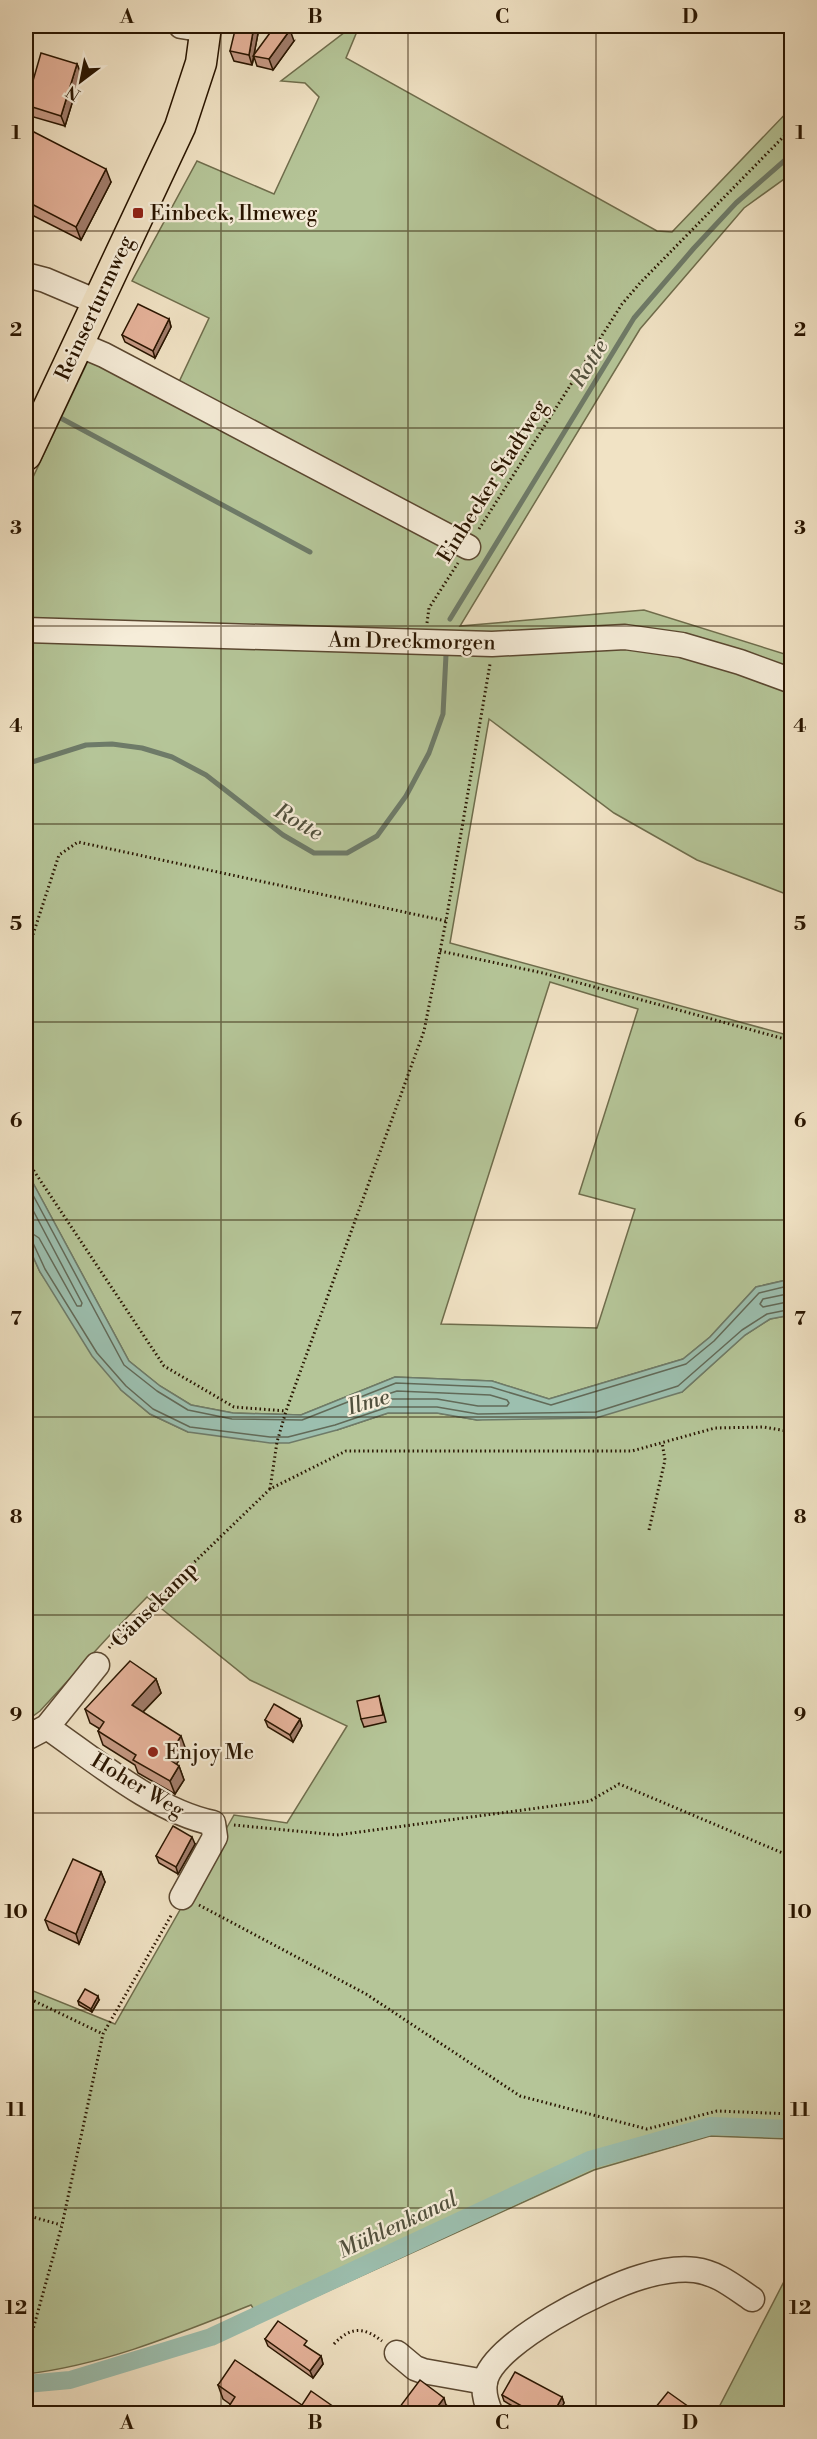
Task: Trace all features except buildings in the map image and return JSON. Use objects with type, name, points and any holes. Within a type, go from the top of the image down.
[{"type":"main road","name":"Reinserturmweg","points":[[31,444],[183,118],[201,63],[198,27]]},
{"type":"street","points":[[26,275],[45,280],[97,302]]},
{"type":"street","points":[[78,344],[104,355],[468,547]]},
{"type":"street","name":"Am Dreckmorgen","points":[[26,630],[492,644],[625,637],[682,645],[740,662],[792,681]]},
{"type":"street","name":"Gänsekamp","points":[[47,1727],[97,1665]]},
{"type":"street","points":[[26,1738],[47,1727]]},
{"type":"street","name":"Hoher Weg","points":[[47,1727],[158,1803],[195,1819],[213,1823]]},
{"type":"street","points":[[182,1897],[215,1837],[213,1823]]},
{"type":"street","points":[[491,2414],[484,2395],[485,2382],[495,2364],[516,2341],[555,2316],[640,2277],[693,2270],[716,2275],[752,2299]]},
{"type":"street","points":[[397,2353],[423,2372],[485,2382]]},
{"type":"path","name":"Einbecker Stadtweg","points":[[424,643],[429,608],[622,304],[792,128]]},
{"type":"path","points":[[270,1489],[277,1442],[286,1412],[424,1031],[446,921],[492,644]]},
{"type":"path","points":[[26,956],[60,855],[78,842],[446,921]]},
{"type":"path","points":[[440,951],[543,973],[792,1041]]},
{"type":"path","points":[[26,1159],[164,1365],[234,1407],[286,1412]]},
{"type":"path","name":"Gänsekamp","points":[[97,1665],[119,1635],[270,1489],[346,1451],[632,1450],[716,1428],[764,1427],[792,1432]]},
{"type":"path","points":[[649,1530],[664,1460],[662,1442]]},
{"type":"path","points":[[213,1823],[337,1836],[590,1801],[619,1784],[792,1857]]},
{"type":"path","points":[[26,2343],[30,2340],[62,2225],[102,2034],[182,1897],[366,1994],[520,2096],[647,2129],[717,2111],[792,2114]]},
{"type":"path","points":[[26,1997],[102,2034]]},
{"type":"path","points":[[26,2215],[62,2225]]},
{"type":"path","points":[[334,2344],[354,2330],[367,2331],[397,2353]]},
{"type":"shaded area","points":[[353,26],[358,29],[346,58],[657,231],[672,232],[791,108],[791,174],[744,208],[640,329],[460,626],[644,610],[791,656],[791,896],[697,860],[614,813],[489,719],[450,943],[791,1036],[791,1279],[756,1287],[710,1337],[683,1359],[549,1399],[492,1381],[395,1377],[301,1415],[233,1413],[191,1405],[160,1386],[129,1361],[26,1170],[26,492],[88,361],[177,386],[209,318],[132,281],[197,161],[274,194],[319,97],[305,83],[281,81]],"holes":[[[550,982],[638,1009],[579,1194],[635,1209],[597,1328],[441,1324]]]},
{"type":"shaded area","points":[[26,1241],[40,1272],[121,1390],[150,1414],[188,1432],[337,1430],[388,1413],[437,1413],[477,1420],[682,1392],[745,1335],[770,1319],[791,1315],[791,2139],[710,2136],[594,2170],[262,2321],[251,2305],[112,2356],[84,2364],[26,2374],[26,1988],[115,2024],[234,1815],[287,1823],[347,1726],[250,1680],[147,1597],[40,1711],[26,1721]]},
{"type":"shaded area","points":[[791,2268],[791,2413],[716,2413]]},
{"type":"water","name":"Ilme","points":[[26,1170],[129,1361],[160,1386],[191,1405],[233,1413],[301,1415],[395,1377],[492,1381],[549,1399],[683,1359],[710,1337],[756,1287],[791,1279],[791,1315],[770,1319],[745,1335],[682,1392],[596,1418],[477,1420],[437,1413],[388,1413],[289,1443],[270,1443],[188,1432],[150,1414],[121,1390],[92,1356],[40,1272],[26,1241]]},
{"type":"waterway","name":"Rotte","points":[[450,619],[634,318],[736,203],[792,154]]},
{"type":"waterway","points":[[26,403],[38,408]]},
{"type":"waterway","points":[[55,415],[310,552]]},
{"type":"waterway","name":"Rotte","points":[[26,764],[86,745],[112,744],[142,748],[172,757],[206,775],[283,835],[314,853],[347,853],[377,836],[406,796],[429,753],[443,714],[446,655]]},
{"type":"waterway","name":"Mühlenkanal","points":[[26,2384],[70,2380],[211,2337],[590,2160],[711,2126],[792,2129]]},
{"type":"place","name":"Einbeck, Ilmeweg","points":[[138,213]]},
{"type":"place","name":"Enjoy Me","points":[[153,1752]]}]
